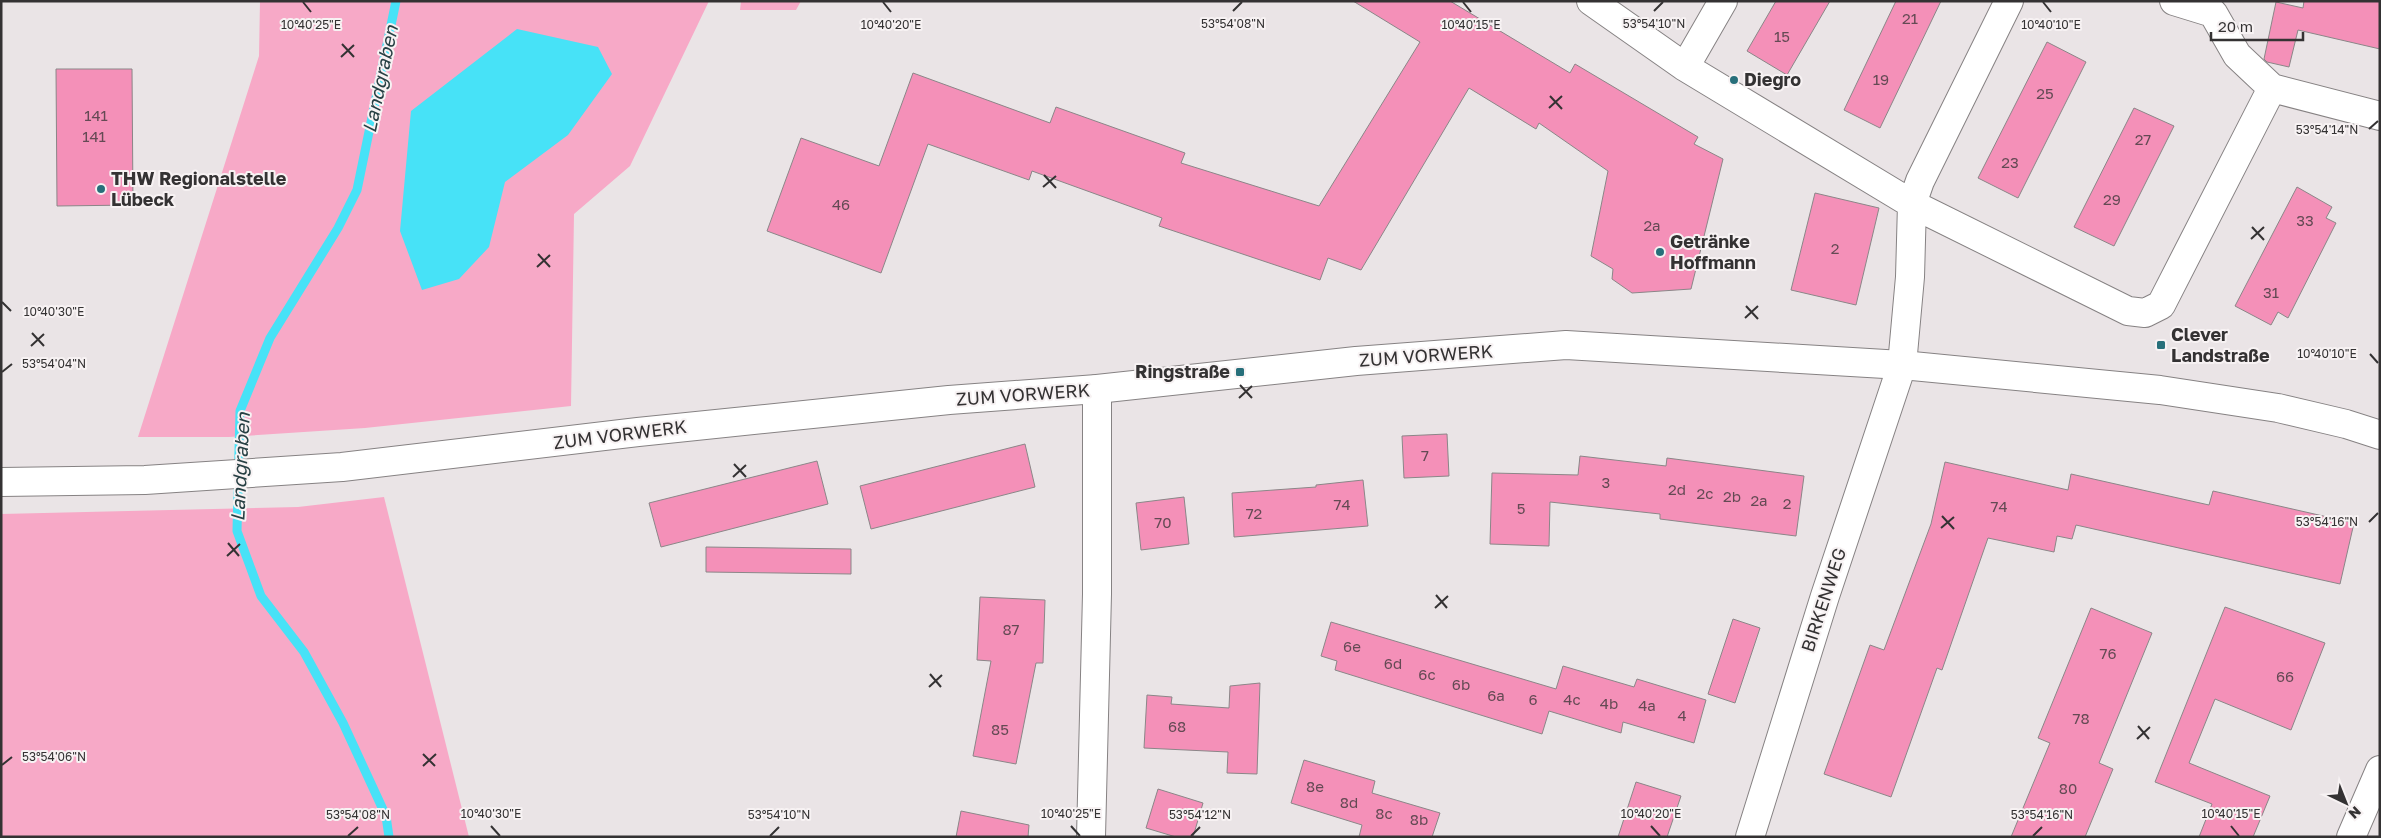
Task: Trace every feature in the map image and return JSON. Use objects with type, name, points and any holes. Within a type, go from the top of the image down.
[{"type":"street","points":[[1592,1],[1684,66],[1912,204],[2128,311],[2145,312],[2161,305],[2272,88]]},
{"type":"street","points":[[1684,66],[1723,1]]},
{"type":"street","points":[[2009,1],[1920,181],[1912,204],[1910,277],[1902,365],[2187,394],[2278,408],[2346,424],[2380,435]]},
{"type":"street","points":[[2174,1],[2213,13],[2237,55],[2272,88],[2380,116]]},
{"type":"street","name":"ZUM VORWERK","points":[[1,482],[145,480],[342,467],[658,430],[949,400],[1097,390],[1346,362],[1566,345],[1902,365]]},
{"type":"street","name":"BIRKENWEG","points":[[1750,837],[1825,596],[1902,365]]},
{"type":"street","points":[[1091,837],[1097,594],[1097,390]]},
{"type":"street","points":[[2351,837],[2380,770]]},
{"type":"shaded area","points":[[260,1],[709,1],[630,166],[574,214],[571,406],[365,428],[229,437],[138,437],[259,56]]},
{"type":"shaded area","points":[[741,1],[801,1],[796,10],[740,10]]},
{"type":"shaded area","points":[[384,497],[469,837],[1,837],[1,514],[298,507]]},
{"type":"water","points":[[517,29],[598,47],[612,74],[568,135],[505,182],[489,247],[459,279],[422,290],[400,231],[411,111]]},
{"type":"building","points":[[1353,1],[1450,1],[1570,73],[1575,64],[1698,137],[1694,144],[1723,159],[1691,289],[1632,293],[1612,279],[1613,269],[1591,256],[1608,171],[1539,123],[1536,129],[1469,88],[1361,270],[1328,258],[1320,280],[1159,226],[1162,218],[1032,171],[1029,180],[928,144],[881,273],[767,231],[801,138],[879,166],[913,73],[1050,123],[1056,107],[1185,153],[1181,163],[1319,206],[1420,42]]},
{"type":"building","points":[[1776,1],[1830,1],[1787,75],[1747,51]]},
{"type":"building","points":[[1896,1],[1941,1],[1880,128],[1844,110]]},
{"type":"building","points":[[2304,1],[2380,1],[2380,49],[2298,30],[2289,67],[2267,62],[2264,59],[2276,2],[2303,8]]},
{"type":"building","points":[[2047,42],[2086,62],[2018,198],[1978,178]]},
{"type":"building","points":[[56,69],[132,69],[133,205],[57,206]]},
{"type":"building","points":[[2134,108],[2174,126],[2114,246],[2074,227]]},
{"type":"building","points":[[2297,187],[2332,207],[2326,218],[2336,223],[2288,318],[2278,312],[2271,325],[2235,306]]},
{"type":"building","points":[[1815,193],[1879,208],[1856,305],[1791,290]]},
{"type":"building","points":[[1447,434],[1449,476],[1404,478],[1402,436]]},
{"type":"building","points":[[1025,444],[1035,487],[871,529],[860,486]]},
{"type":"building","points":[[1580,456],[1666,466],[1667,458],[1804,476],[1796,536],[1660,519],[1660,514],[1550,502],[1549,546],[1490,544],[1492,473],[1578,475]]},
{"type":"building","points":[[817,461],[828,504],[661,547],[649,503]]},
{"type":"building","points":[[1945,462],[2068,490],[2071,474],[2209,505],[2213,491],[2354,523],[2340,584],[2076,525],[2072,539],[2057,536],[2054,552],[1988,538],[1942,670],[1937,668],[1891,797],[1824,774],[1870,645],[1884,650],[1931,524]]},
{"type":"building","points":[[1363,480],[1368,526],[1234,537],[1232,493],[1316,487],[1316,485]]},
{"type":"building","points":[[1184,497],[1189,544],[1141,550],[1136,503]]},
{"type":"building","points":[[706,547],[851,549],[851,574],[706,572]]},
{"type":"building","points":[[980,597],[1045,600],[1043,663],[1036,663],[1016,764],[973,756],[991,661],[977,660]]},
{"type":"building","points":[[2225,607],[2325,643],[2291,730],[2215,699],[2189,763],[2270,796],[2253,837],[2199,837],[2212,804],[2155,782]]},
{"type":"building","points":[[2091,608],[2152,633],[2099,763],[2113,769],[2085,837],[2011,837],[2050,743],[2038,738]]},
{"type":"building","points":[[1733,619],[1760,628],[1735,703],[1708,694]]},
{"type":"building","points":[[1331,622],[1556,689],[1563,666],[1634,687],[1637,679],[1706,700],[1694,743],[1623,722],[1621,733],[1549,711],[1542,734],[1335,670],[1337,661],[1321,656]]},
{"type":"building","points":[[1260,683],[1257,774],[1227,773],[1228,752],[1144,748],[1147,695],[1172,697],[1171,704],[1229,708],[1230,686]]},
{"type":"building","points":[[1304,760],[1375,781],[1372,793],[1440,813],[1432,837],[1359,837],[1362,825],[1291,803]]},
{"type":"building","points":[[1636,782],[1681,796],[1667,837],[1618,837]]},
{"type":"building","points":[[1158,789],[1203,803],[1193,837],[1176,837],[1146,828]]},
{"type":"building","points":[[961,811],[1029,825],[1028,837],[956,837]]},
{"type":"waterway","name":"Landgraben","points":[[389,837],[386,816],[343,723],[304,652],[261,596],[237,531],[240,411],[270,338],[338,228],[357,190],[396,1]]},
{"type":"place","name":"Diegro","points":[[1734,80]]},
{"type":"place","name":"THW Regionalstelle Lübeck","points":[[101,189]]},
{"type":"place","name":"Getränke Hoffmann","points":[[1660,252]]},
{"type":"place","name":"Clever Landstraße","points":[[2161,345]]},
{"type":"place","name":"Ringstraße","points":[[1240,372]]}]
